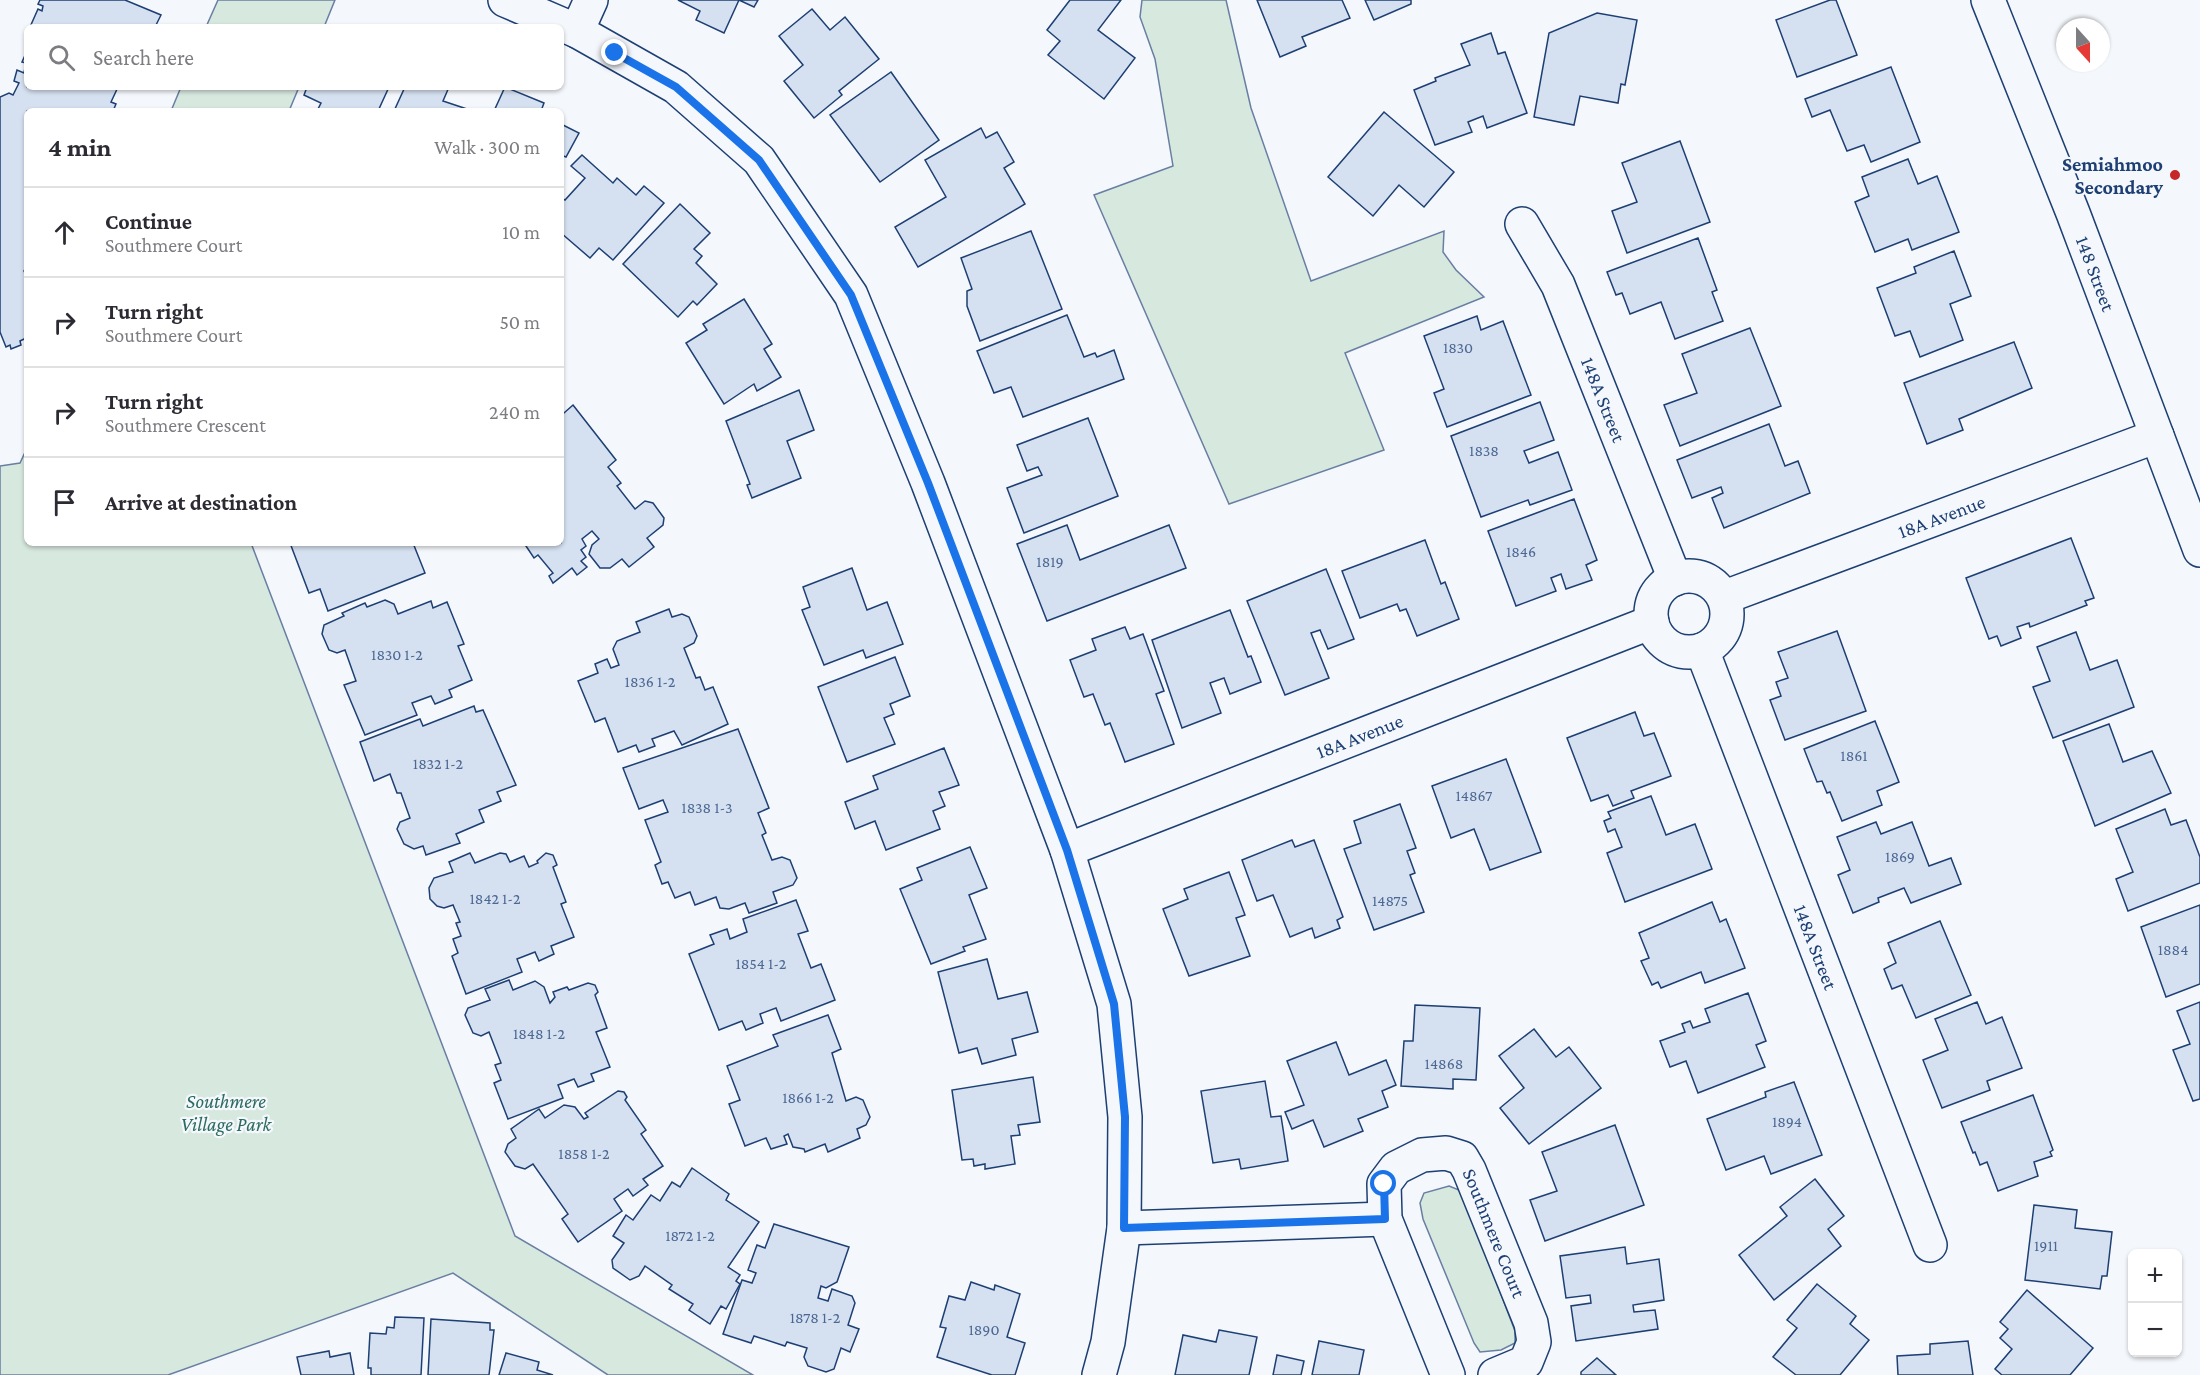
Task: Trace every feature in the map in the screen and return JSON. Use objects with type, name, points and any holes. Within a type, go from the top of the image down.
[{"type":"street","points":[[505,0],[561,24]]},
{"type":"street","points":[[577,31],[591,0]]},
{"type":"street","name":"148 Street","points":[[1988,0],[2073,213],[2200,550]]},
{"type":"street","points":[[564,25],[676,87],[759,160],[851,295],[928,483],[1067,850],[1114,1004],[1125,1117],[1124,1228],[1108,1342],[1099,1375]]},
{"type":"street","name":"148A Street","points":[[1522,225],[1558,285],[1675,579]]},
{"type":"street","name":"18A Avenue","points":[[1725,597],[2157,436]]},
{"type":"street","points":[[1684,575],[1701,577],[1715,584],[1725,597],[1728,612],[1725,628],[1716,641],[1702,650],[1690,652],[1677,650],[1657,634],[1652,622],[1652,607],[1658,592],[1675,579],[1684,575]]},
{"type":"street","name":"18A Avenue","points":[[1067,850],[1652,622]]},
{"type":"street","name":"148A Street","points":[[1702,650],[1930,1245]]},
{"type":"street","name":"Southmere Court","points":[[1448,1375],[1385,1219],[1384,1184],[1396,1168],[1422,1155],[1446,1153],[1462,1158],[1531,1323],[1534,1342],[1526,1362],[1495,1375]]},
{"type":"street","points":[[1124,1228],[1385,1219]]},
{"type":"green space","points":[[218,0],[335,0],[325,24],[207,24]]},
{"type":"green space","points":[[1142,0],[1226,0],[1251,108],[1311,281],[1444,231],[1443,252],[1456,270],[1484,297],[1345,353],[1384,450],[1229,504],[1094,195],[1173,166],[1155,59],[1140,17]]},
{"type":"green space","points":[[180,90],[298,90],[290,108],[172,108]]},
{"type":"green space","name":"Southmere Village Park","points":[[24,454],[24,546],[252,546],[515,1236],[753,1375],[608,1375],[453,1273],[168,1375],[0,1375],[0,466],[20,463]]},
{"type":"green space","points":[[1449,1186],[1459,1190],[1465,1200],[1515,1331],[1515,1343],[1501,1350],[1480,1352],[1474,1343],[1423,1219],[1420,1203],[1424,1193]]},
{"type":"building","points":[[40,0],[125,0],[161,15],[156,24],[31,24],[38,9],[42,11],[43,6],[38,4]]},
{"type":"building","points":[[678,0],[739,0],[724,33],[696,20],[700,11]]},
{"type":"building","points":[[739,0],[758,0],[754,7]]},
{"type":"building","points":[[1070,0],[1121,0],[1098,30],[1135,58],[1104,99],[1048,55],[1060,41],[1047,30]]},
{"type":"building","points":[[1257,0],[1342,0],[1350,18],[1302,37],[1306,46],[1280,57]]},
{"type":"building","points":[[1365,0],[1411,0],[1411,4],[1374,20]]},
{"type":"building","points":[[1830,0],[1836,0],[1857,55],[1797,77],[1776,20]]},
{"type":"building","points":[[812,9],[830,30],[845,17],[879,59],[839,91],[842,95],[814,118],[784,81],[803,65],[779,36]]},
{"type":"building","points":[[1597,13],[1637,20],[1625,85],[1621,84],[1618,103],[1580,96],[1574,125],[1534,117],[1549,33]]},
{"type":"building","points":[[1491,33],[1498,54],[1505,52],[1527,113],[1487,128],[1483,116],[1468,122],[1472,132],[1435,145],[1414,90],[1436,81],[1435,78],[1470,65],[1461,44]]},
{"type":"building","points":[[1891,67],[1920,142],[1871,162],[1864,145],[1847,151],[1830,110],[1812,117],[1805,99]]},
{"type":"building","points":[[17,70],[24,73],[24,90],[117,90],[111,102],[116,104],[114,108],[24,108],[24,339],[20,341],[21,345],[11,349],[10,345],[6,347],[0,332],[0,97],[9,93],[13,95],[19,83],[14,81]]},
{"type":"building","points":[[891,72],[939,140],[880,182],[830,115]]},
{"type":"building","points":[[306,90],[388,90],[379,108],[318,108],[321,103],[304,95]]},
{"type":"building","points":[[404,90],[448,90],[443,101],[464,108],[395,108]]},
{"type":"building","points":[[504,90],[512,90],[544,103],[542,108],[495,108]]},
{"type":"building","points":[[1384,112],[1454,172],[1424,207],[1399,185],[1373,216],[1328,177]]},
{"type":"building","points":[[564,126],[579,133],[566,157],[564,156]]},
{"type":"building","points":[[981,128],[986,138],[997,132],[1014,162],[1004,168],[1025,204],[918,267],[895,227],[946,197],[925,160]]},
{"type":"building","points":[[1680,141],[1710,222],[1627,253],[1612,211],[1637,202],[1622,163]]},
{"type":"building","points":[[582,155],[613,183],[617,178],[636,195],[644,186],[664,203],[613,260],[599,248],[590,258],[564,236],[564,200],[585,178],[571,166]]},
{"type":"building","points":[[1908,159],[1918,184],[1937,176],[1959,232],[1912,250],[1908,239],[1875,252],[1855,202],[1869,196],[1862,177]]},
{"type":"building","points":[[680,204],[710,233],[694,249],[702,256],[696,263],[717,284],[697,305],[693,301],[678,317],[623,264]]},
{"type":"building","points":[[1031,231],[1062,309],[980,341],[967,306],[967,291],[972,289],[961,258]]},
{"type":"building","points":[[1698,238],[1717,290],[1712,292],[1723,321],[1675,339],[1661,302],[1630,314],[1622,293],[1616,295],[1607,272]]},
{"type":"building","points":[[1954,251],[1971,296],[1950,304],[1963,340],[1920,357],[1910,331],[1895,336],[1877,288],[1916,273],[1914,267]]},
{"type":"building","points":[[744,299],[772,344],[764,349],[781,377],[757,391],[754,384],[724,404],[686,343],[707,330],[703,324]]},
{"type":"building","points":[[1067,315],[1084,357],[1095,353],[1097,357],[1114,350],[1124,379],[1023,417],[1011,387],[994,393],[977,351]]},
{"type":"building","points":[[1477,316],[1481,330],[1503,321],[1531,395],[1447,427],[1434,393],[1444,389],[1424,336]]},
{"type":"building","points":[[1750,328],[1781,406],[1680,446],[1664,405],[1697,393],[1682,354]]},
{"type":"building","points":[[2014,342],[2032,388],[1959,419],[1963,430],[1927,444],[1904,383]]},
{"type":"building","points":[[799,390],[814,430],[787,441],[801,478],[752,498],[747,485],[750,484],[726,421]]},
{"type":"building","points":[[1540,402],[1554,440],[1524,451],[1529,463],[1558,452],[1572,490],[1530,505],[1528,500],[1481,517],[1451,436]]},
{"type":"building","points":[[573,405],[616,460],[608,467],[621,483],[617,486],[635,509],[645,501],[653,503],[664,518],[663,525],[647,538],[654,547],[629,567],[622,559],[610,568],[600,568],[589,554],[592,545],[599,539],[592,531],[582,539],[586,546],[581,550],[586,557],[581,561],[587,567],[577,575],[572,568],[553,583],[549,576],[553,573],[538,555],[534,558],[526,546],[564,546],[564,413]]},
{"type":"building","points":[[1088,418],[1118,496],[1024,533],[1007,488],[1042,475],[1038,467],[1027,471],[1017,445]]},
{"type":"building","points":[[1769,424],[1785,466],[1798,461],[1810,493],[1724,528],[1712,498],[1723,493],[1721,487],[1692,498],[1677,460]]},
{"type":"building","points":[[1574,499],[1597,560],[1586,565],[1592,580],[1566,589],[1561,574],[1551,578],[1556,591],[1516,606],[1488,531]]},
{"type":"building","points":[[1067,525],[1080,560],[1169,525],[1186,568],[1047,621],[1017,544]]},
{"type":"building","points":[[2071,538],[2094,598],[2085,601],[2087,605],[2030,627],[2029,623],[2017,627],[2021,638],[2001,646],[1997,636],[1989,639],[1966,578]]},
{"type":"building","points":[[1425,540],[1441,584],[1445,582],[1459,619],[1417,636],[1406,609],[1400,611],[1397,604],[1360,618],[1342,571]]},
{"type":"building","points":[[291,546],[414,546],[425,573],[328,611],[320,589],[309,593]]},
{"type":"building","points":[[852,568],[867,610],[887,602],[903,644],[866,658],[863,650],[824,665],[802,610],[810,607],[803,587]]},
{"type":"building","points":[[1326,569],[1354,639],[1328,649],[1320,630],[1311,633],[1329,678],[1285,695],[1247,601]]},
{"type":"building","points":[[385,600],[394,604],[398,614],[431,601],[433,608],[447,602],[464,644],[458,646],[472,680],[449,690],[452,697],[435,704],[431,696],[412,703],[417,715],[365,735],[344,685],[356,681],[345,650],[337,653],[329,650],[322,634],[324,625],[344,616],[342,613],[365,603],[367,607]]},
{"type":"building","points":[[669,609],[672,617],[682,614],[689,617],[697,636],[694,643],[684,648],[696,678],[700,677],[705,690],[713,687],[728,724],[682,745],[674,731],[652,739],[655,746],[639,752],[636,745],[618,752],[605,718],[595,722],[578,681],[598,673],[595,664],[607,659],[611,668],[619,665],[613,649],[617,641],[640,632],[636,622]]},
{"type":"building","points":[[1230,610],[1248,657],[1251,656],[1261,682],[1230,694],[1224,678],[1210,683],[1221,713],[1182,728],[1152,640]]},
{"type":"building","points":[[1125,627],[1130,639],[1143,634],[1164,691],[1156,694],[1174,744],[1125,762],[1110,723],[1105,725],[1093,694],[1084,697],[1070,660],[1096,650],[1092,639]]},
{"type":"building","points":[[1837,631],[1866,711],[1785,740],[1770,700],[1781,696],[1776,682],[1788,678],[1778,652]]},
{"type":"building","points":[[2076,632],[2090,670],[2117,660],[2134,707],[2053,738],[2033,687],[2050,681],[2037,647]]},
{"type":"building","points":[[895,657],[910,696],[890,704],[894,714],[884,718],[895,744],[847,762],[818,687]]},
{"type":"building","points":[[474,706],[476,712],[483,710],[516,785],[497,792],[501,801],[479,810],[484,822],[456,834],[460,843],[426,855],[423,846],[414,849],[404,844],[397,829],[400,822],[410,818],[401,793],[397,793],[390,774],[374,781],[360,742],[420,719],[423,726]]},
{"type":"building","points":[[1635,712],[1644,736],[1654,733],[1671,776],[1631,791],[1634,798],[1613,806],[1608,795],[1591,801],[1567,738]]},
{"type":"building","points":[[1875,721],[1899,782],[1877,791],[1882,805],[1842,821],[1830,792],[1827,793],[1822,781],[1817,782],[1804,749]]},
{"type":"building","points":[[2109,724],[2123,762],[2152,751],[2171,793],[2095,826],[2063,741]]},
{"type":"building","points":[[738,729],[769,808],[758,813],[766,833],[762,835],[772,860],[782,857],[790,860],[797,878],[793,885],[773,892],[777,903],[749,913],[745,903],[729,909],[720,908],[716,897],[695,905],[690,892],[675,898],[668,882],[662,884],[655,865],[661,862],[645,820],[668,812],[663,800],[639,809],[623,768]]},
{"type":"building","points":[[944,748],[959,785],[939,792],[945,806],[933,811],[940,829],[886,850],[875,821],[855,829],[845,802],[878,789],[873,776]]},
{"type":"building","points":[[1506,759],[1541,852],[1490,870],[1474,829],[1451,838],[1432,786]]},
{"type":"building","points":[[1651,796],[1666,835],[1695,824],[1712,869],[1625,902],[1607,853],[1622,847],[1615,829],[1608,832],[1604,821],[1611,818],[1608,812]]},
{"type":"building","points":[[1400,804],[1416,848],[1407,851],[1415,873],[1410,875],[1424,912],[1374,930],[1344,849],[1361,843],[1354,821]]},
{"type":"building","points":[[2165,809],[2171,825],[2186,820],[2200,857],[2200,883],[2128,911],[2116,879],[2133,872],[2116,829]]},
{"type":"building","points":[[1876,822],[1881,834],[1912,822],[1929,866],[1951,858],[1961,884],[1911,903],[1904,888],[1878,898],[1879,902],[1853,913],[1838,875],[1850,870],[1837,837]]},
{"type":"building","points":[[1292,840],[1295,847],[1314,840],[1343,917],[1337,920],[1340,928],[1315,938],[1312,928],[1290,937],[1273,895],[1257,901],[1242,860]]},
{"type":"building","points":[[970,847],[987,888],[969,895],[986,939],[963,947],[965,951],[931,964],[900,889],[922,880],[917,868]]},
{"type":"building","points":[[470,853],[475,863],[500,853],[506,854],[510,862],[524,856],[529,867],[538,863],[537,861],[546,853],[553,855],[557,865],[553,867],[566,902],[561,904],[574,937],[551,946],[554,954],[539,961],[535,952],[517,959],[522,972],[466,994],[452,956],[458,953],[453,939],[461,936],[456,923],[460,922],[453,905],[444,908],[437,906],[430,899],[429,888],[434,878],[453,872],[449,862]]},
{"type":"building","points":[[1229,872],[1245,915],[1236,918],[1250,956],[1189,976],[1163,909],[1188,899],[1184,889]]},
{"type":"building","points":[[796,900],[808,931],[798,934],[811,968],[821,964],[835,1000],[781,1021],[776,1008],[760,1014],[763,1023],[746,1030],[742,1021],[719,1030],[689,954],[714,944],[710,935],[727,929],[730,939],[747,932],[743,919]]},
{"type":"building","points":[[1712,902],[1720,922],[1726,919],[1745,968],[1705,983],[1701,972],[1661,988],[1658,982],[1652,985],[1641,961],[1649,958],[1639,933]]},
{"type":"building","points":[[2200,905],[2200,984],[2166,997],[2141,927]]},
{"type":"building","points":[[1940,921],[1971,995],[1916,1018],[1902,985],[1892,989],[1884,969],[1896,963],[1888,943]]},
{"type":"building","points":[[987,959],[998,999],[1027,992],[1038,1032],[1012,1039],[1016,1055],[982,1064],[977,1048],[959,1053],[938,972]]},
{"type":"building","points":[[509,980],[513,990],[535,981],[544,987],[550,1003],[555,997],[553,992],[567,987],[569,990],[588,983],[595,985],[598,992],[595,995],[607,1028],[596,1032],[610,1067],[591,1074],[594,1081],[578,1087],[574,1079],[558,1085],[563,1098],[508,1119],[494,1083],[501,1080],[495,1065],[501,1063],[489,1032],[481,1036],[473,1033],[465,1015],[468,1008],[490,1000],[485,989]]},
{"type":"building","points":[[1748,993],[1766,1041],[1756,1045],[1765,1067],[1698,1093],[1686,1061],[1670,1067],[1660,1041],[1685,1032],[1682,1024],[1690,1021],[1693,1028],[1710,1022],[1705,1009]]},
{"type":"building","points":[[1977,1002],[1986,1024],[2002,1017],[2022,1068],[1987,1081],[1990,1090],[1942,1108],[1923,1060],[1948,1050],[1935,1019]]},
{"type":"building","points":[[2200,1002],[2200,1099],[2193,1101],[2173,1050],[2190,1044],[2177,1011]]},
{"type":"building","points":[[1415,1005],[1480,1008],[1476,1080],[1453,1079],[1453,1089],[1401,1086],[1404,1041],[1413,1041]]},
{"type":"building","points":[[828,1015],[841,1049],[832,1053],[846,1101],[856,1097],[863,1100],[870,1117],[866,1125],[857,1129],[860,1138],[828,1152],[825,1144],[805,1152],[804,1149],[793,1147],[788,1134],[784,1136],[787,1144],[771,1149],[766,1138],[745,1146],[729,1104],[740,1100],[727,1066],[778,1046],[773,1035]]},
{"type":"building","points":[[1534,1029],[1556,1057],[1569,1047],[1601,1088],[1529,1144],[1500,1108],[1524,1088],[1499,1056]]},
{"type":"building","points":[[1336,1042],[1349,1075],[1386,1060],[1396,1085],[1382,1091],[1388,1107],[1358,1119],[1363,1131],[1324,1147],[1313,1120],[1292,1129],[1285,1112],[1304,1105],[1287,1061]]},
{"type":"building","points":[[1033,1077],[1040,1122],[1018,1125],[1020,1135],[1011,1136],[1015,1164],[985,1169],[985,1164],[974,1166],[973,1159],[962,1160],[952,1090]]},
{"type":"building","points":[[1265,1081],[1271,1117],[1281,1116],[1288,1161],[1241,1169],[1239,1159],[1213,1163],[1201,1091]]},
{"type":"building","points":[[1794,1082],[1822,1155],[1771,1174],[1764,1156],[1726,1170],[1707,1119],[1766,1097],[1765,1092]]},
{"type":"building","points":[[618,1091],[624,1092],[627,1097],[625,1100],[646,1130],[641,1134],[663,1166],[643,1179],[648,1185],[633,1196],[628,1189],[614,1199],[622,1211],[578,1242],[562,1219],[568,1214],[533,1164],[525,1169],[515,1166],[505,1152],[508,1144],[516,1138],[511,1129],[539,1109],[545,1118],[564,1105],[575,1107],[584,1119],[588,1117],[585,1113]]},
{"type":"building","points":[[2033,1095],[2053,1150],[2050,1152],[2052,1156],[2034,1162],[2038,1176],[1998,1191],[1987,1162],[1980,1165],[1975,1152],[1973,1153],[1961,1122]]},
{"type":"building","points":[[1615,1125],[1644,1205],[1545,1241],[1530,1200],[1557,1191],[1542,1152]]},
{"type":"building","points":[[692,1168],[729,1194],[726,1200],[759,1222],[728,1267],[740,1275],[736,1281],[740,1284],[726,1309],[721,1306],[710,1324],[689,1310],[693,1304],[669,1289],[672,1285],[645,1266],[639,1276],[630,1280],[613,1268],[612,1260],[624,1243],[613,1236],[626,1215],[633,1220],[651,1195],[660,1201],[672,1182],[680,1187]]},
{"type":"building","points":[[1815,1179],[1844,1216],[1828,1229],[1841,1246],[1774,1300],[1739,1255],[1787,1216],[1780,1207]]},
{"type":"building","points":[[2034,1205],[2077,1210],[2075,1228],[2112,1232],[2107,1276],[2102,1276],[2100,1289],[2025,1280]]},
{"type":"building","points":[[774,1224],[849,1247],[837,1282],[826,1288],[821,1286],[818,1298],[828,1301],[832,1289],[852,1296],[855,1303],[848,1325],[859,1329],[850,1352],[841,1348],[834,1369],[826,1372],[808,1366],[804,1357],[807,1348],[787,1342],[785,1346],[754,1336],[751,1343],[723,1334],[742,1280],[752,1283],[756,1273],[748,1270],[757,1245],[765,1248]]},
{"type":"building","points":[[1625,1247],[1627,1264],[1659,1259],[1664,1300],[1633,1305],[1634,1312],[1655,1310],[1658,1329],[1576,1341],[1571,1306],[1591,1303],[1590,1295],[1566,1298],[1560,1256]]},
{"type":"building","points":[[971,1282],[994,1290],[995,1285],[1020,1294],[1007,1337],[1025,1343],[1015,1375],[992,1375],[937,1357],[946,1328],[940,1327],[949,1296],[965,1300]]},
{"type":"building","points":[[1817,1284],[1856,1316],[1850,1324],[1869,1340],[1840,1375],[1796,1375],[1773,1357],[1797,1328],[1787,1320]]},
{"type":"building","points":[[2027,1290],[2093,1348],[2070,1375],[2002,1375],[1995,1369],[2012,1349],[2000,1338],[2008,1329],[2000,1322]]},
{"type":"building","points":[[395,1317],[424,1318],[421,1375],[371,1375],[371,1368],[368,1368],[370,1333],[386,1334],[387,1327],[394,1328]]},
{"type":"building","points":[[431,1319],[490,1323],[490,1330],[494,1330],[489,1375],[428,1375]]},
{"type":"building","points":[[1219,1330],[1257,1337],[1249,1375],[1175,1375],[1183,1335],[1216,1342]]},
{"type":"building","points":[[1319,1341],[1364,1350],[1359,1375],[1312,1375]]},
{"type":"building","points":[[1968,1341],[1973,1375],[1898,1375],[1897,1356],[1930,1354],[1930,1344]]},
{"type":"building","points":[[329,1351],[330,1357],[350,1353],[354,1375],[301,1375],[297,1357]]},
{"type":"building","points":[[506,1353],[539,1362],[537,1370],[553,1375],[499,1375]]},
{"type":"building","points":[[1277,1355],[1304,1361],[1301,1375],[1273,1375]]},
{"type":"building","points":[[1597,1358],[1616,1375],[1581,1375],[1581,1372]]},
{"type":"place","name":"Semiahmoo Secondary","points":[[2175,175]]},
{"type":"route","points":[[615,53],[676,87],[759,160],[851,295],[928,483],[1067,850],[1114,1004],[1125,1117],[1124,1228],[1385,1219],[1384,1184]]}]
